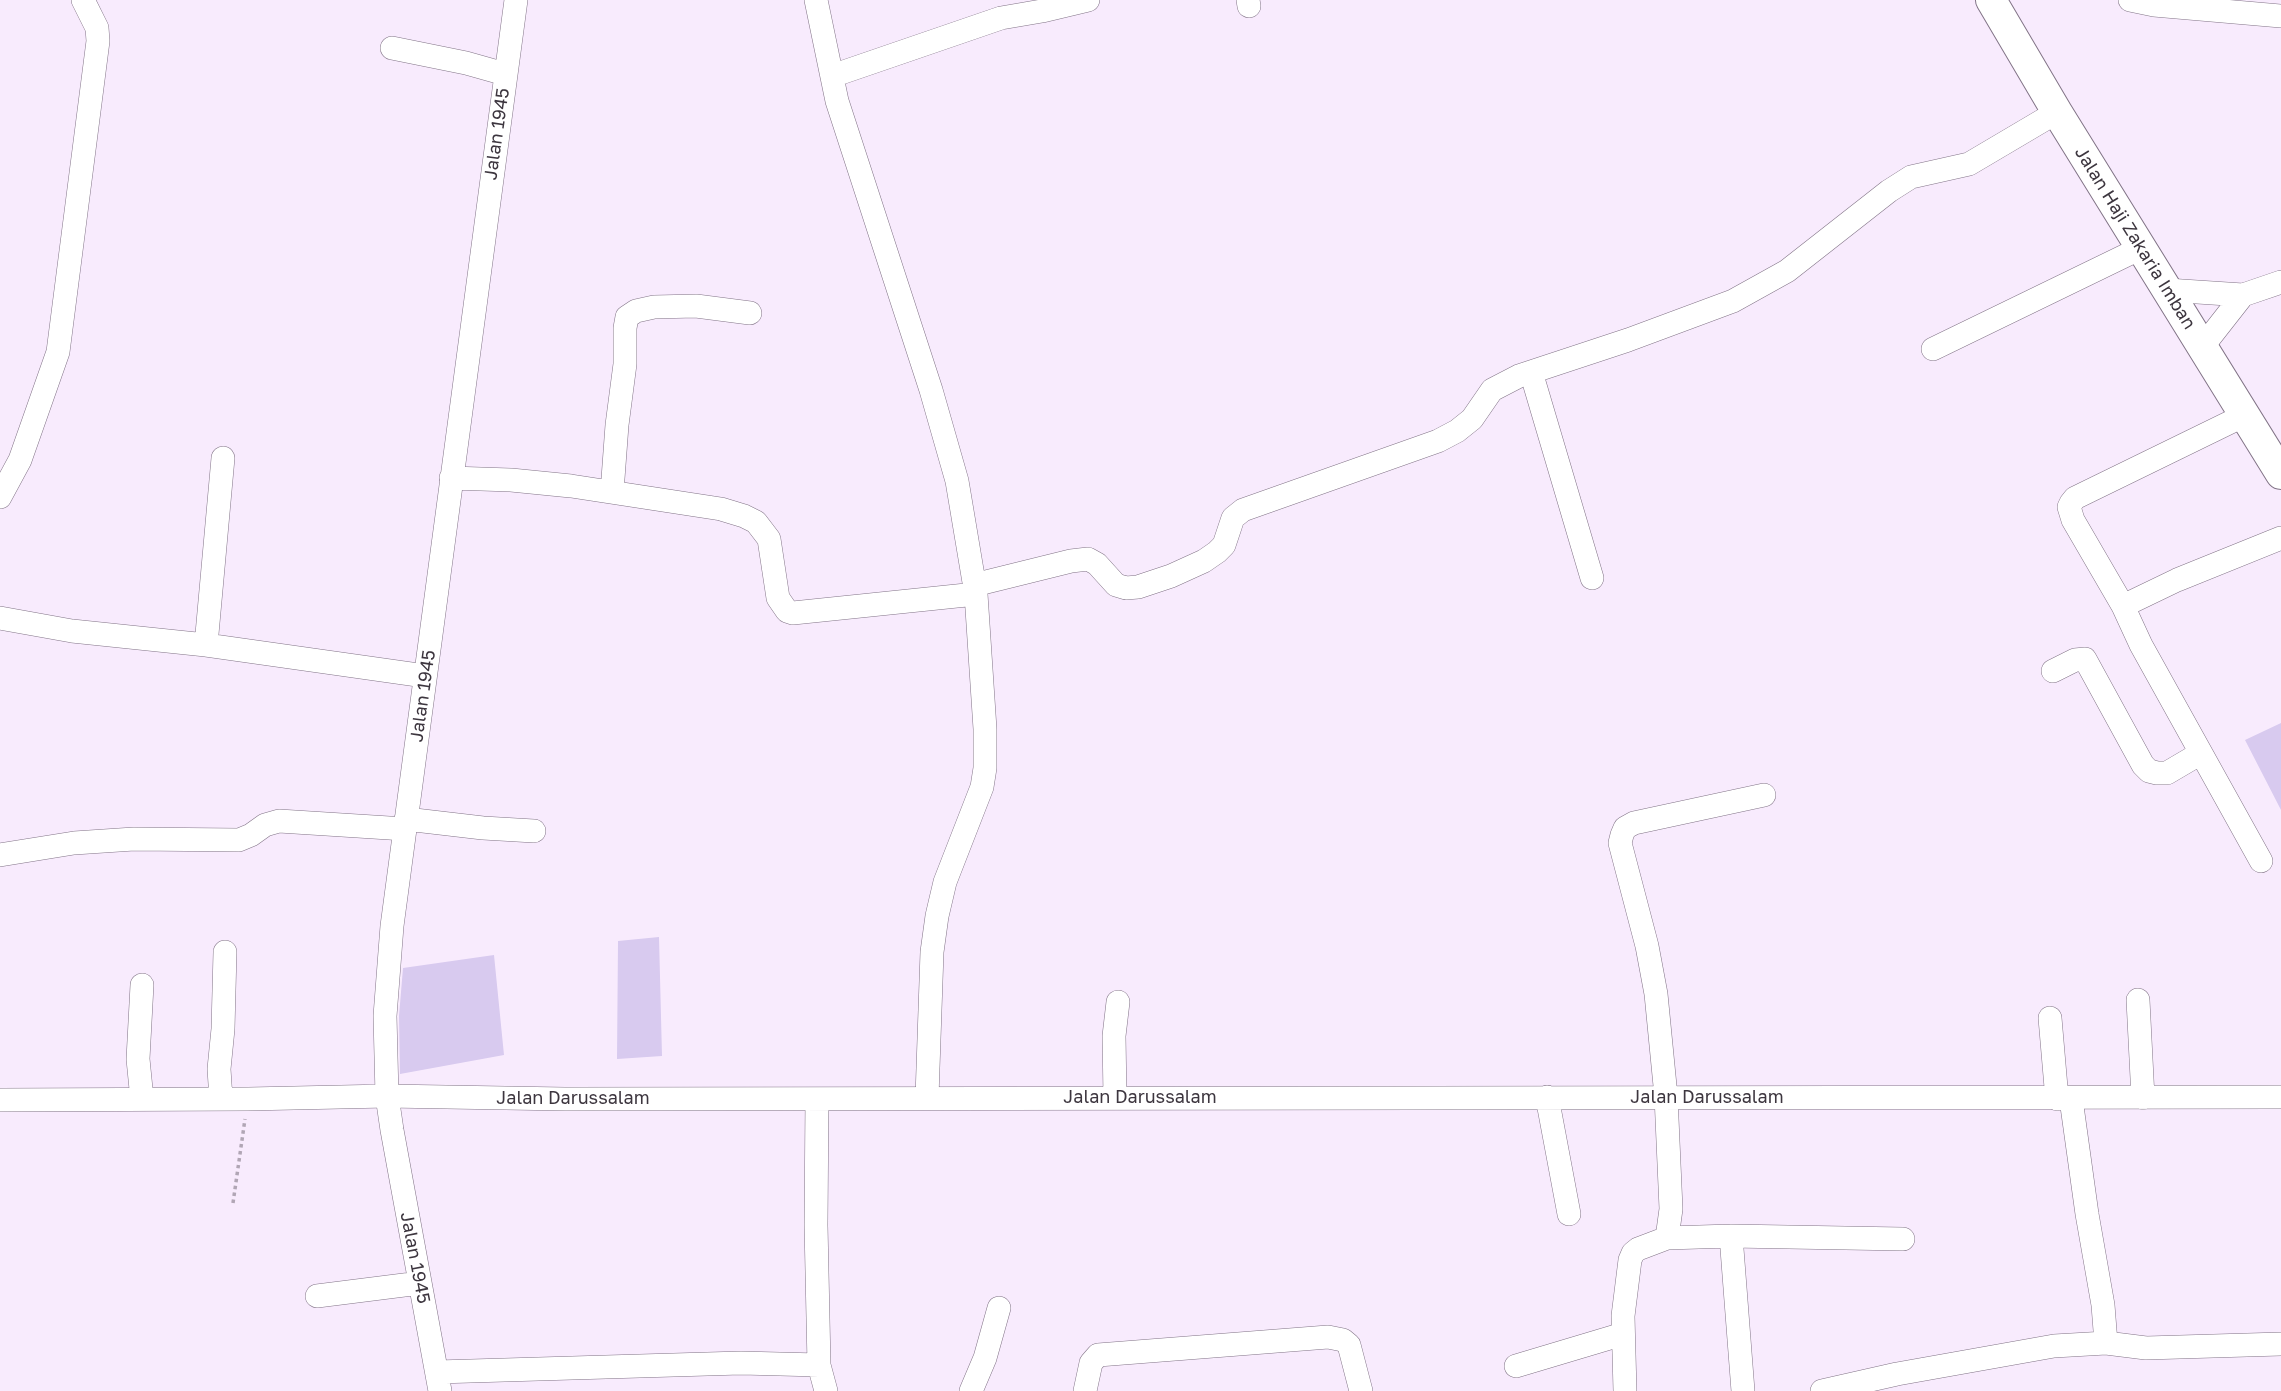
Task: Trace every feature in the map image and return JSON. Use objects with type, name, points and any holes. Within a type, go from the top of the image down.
[{"type":"main road","name":"Jalan Haji Zakaria Imban","points":[[1991,0],[2057,112],[2281,474]]},
{"type":"street","points":[[0,497],[8,465],[39,410],[58,352],[98,41],[97,28],[83,0]]},
{"type":"street","name":"Jalan 1945","points":[[439,1382],[387,1096],[386,1016],[392,926],[516,0]]},
{"type":"street","points":[[816,0],[837,101],[931,390],[957,481],[975,589],[985,729],[985,768],[982,787],[945,882],[937,916],[932,952],[927,1097]]},
{"type":"street","points":[[832,76],[1001,18],[1088,0]]},
{"type":"street","points":[[2130,0],[2154,5],[2212,5],[2281,16]]},
{"type":"street","points":[[392,48],[505,74]]},
{"type":"street","points":[[451,478],[511,480],[612,492],[721,509],[744,516],[756,522],[769,539],[778,598],[787,611],[793,613],[975,589],[1071,561],[1088,559],[1097,564],[1116,585],[1138,587],[1171,576],[1217,552],[1224,545],[1233,518],[1243,510],[1438,441],[1472,419],[1492,390],[1509,380],[1628,340],[1733,300],[1787,271],[1889,191],[1911,177],[1969,164],[2057,112]]},
{"type":"street","points":[[1933,349],[2141,248]]},
{"type":"street","points":[[2167,290],[2243,295],[2281,282]]},
{"type":"street","points":[[2203,346],[2243,295]]},
{"type":"street","points":[[612,492],[627,317],[636,311],[653,307],[696,306],[750,313]]},
{"type":"street","points":[[1531,372],[1592,578]]},
{"type":"street","points":[[2245,415],[2075,498],[2069,507],[2073,520],[2123,606],[2141,645],[2260,861]]},
{"type":"street","points":[[206,645],[223,458]]},
{"type":"street","points":[[2123,606],[2177,580],[2281,538]]},
{"type":"street","points":[[0,618],[72,631],[206,645],[425,676]]},
{"type":"street","points":[[2053,671],[2075,660],[2084,659],[2143,765],[2149,771],[2167,773],[2201,753]]},
{"type":"street","points":[[1667,1238],[1671,1209],[1666,1097],[1656,994],[1647,946],[1620,843],[1625,828],[1634,823],[1764,795]]},
{"type":"street","points":[[0,855],[74,843],[134,839],[239,840],[265,825],[279,821],[534,831]]},
{"type":"street","points":[[221,1099],[219,1069],[225,952]]},
{"type":"street","points":[[142,985],[138,1059],[142,1099]]},
{"type":"street","points":[[2138,1000],[2143,1098]]},
{"type":"street","points":[[1115,1097],[1114,1036],[1118,1002]]},
{"type":"street","points":[[2050,1018],[2103,1305],[2106,1343]]},
{"type":"street","name":"Jalan Darussalam","points":[[0,1100],[248,1100],[387,1096],[565,1099],[2281,1097]]},
{"type":"street","points":[[1547,1097],[1569,1214]]},
{"type":"street","points":[[817,1099],[819,1365],[826,1391]]},
{"type":"street","points":[[1731,1236],[1743,1391]]},
{"type":"street","points":[[1625,1391],[1623,1334],[1628,1269],[1633,1253],[1644,1246],[1667,1238],[1731,1236],[1903,1239]]},
{"type":"street","points":[[317,1296],[420,1283]]},
{"type":"street","points":[[971,1391],[985,1358],[999,1308]]},
{"type":"street","points":[[1516,1366],[1623,1334]]},
{"type":"street","points":[[1086,1391],[1091,1363],[1098,1354],[1328,1337],[1343,1340],[1349,1345],[1361,1391]]},
{"type":"street","points":[[1833,1390],[2054,1346],[2106,1343],[2146,1348],[2281,1344]]},
{"type":"street","points":[[439,1382],[741,1363],[819,1365]]},
{"type":"path","points":[[233,1203],[248,1100]]},
{"type":"building","points":[[2281,723],[2281,810],[2245,740]]},
{"type":"building","points":[[659,937],[662,1056],[617,1059],[618,941]]},
{"type":"building","points":[[494,955],[504,1055],[400,1074],[399,1016],[403,968]]}]
